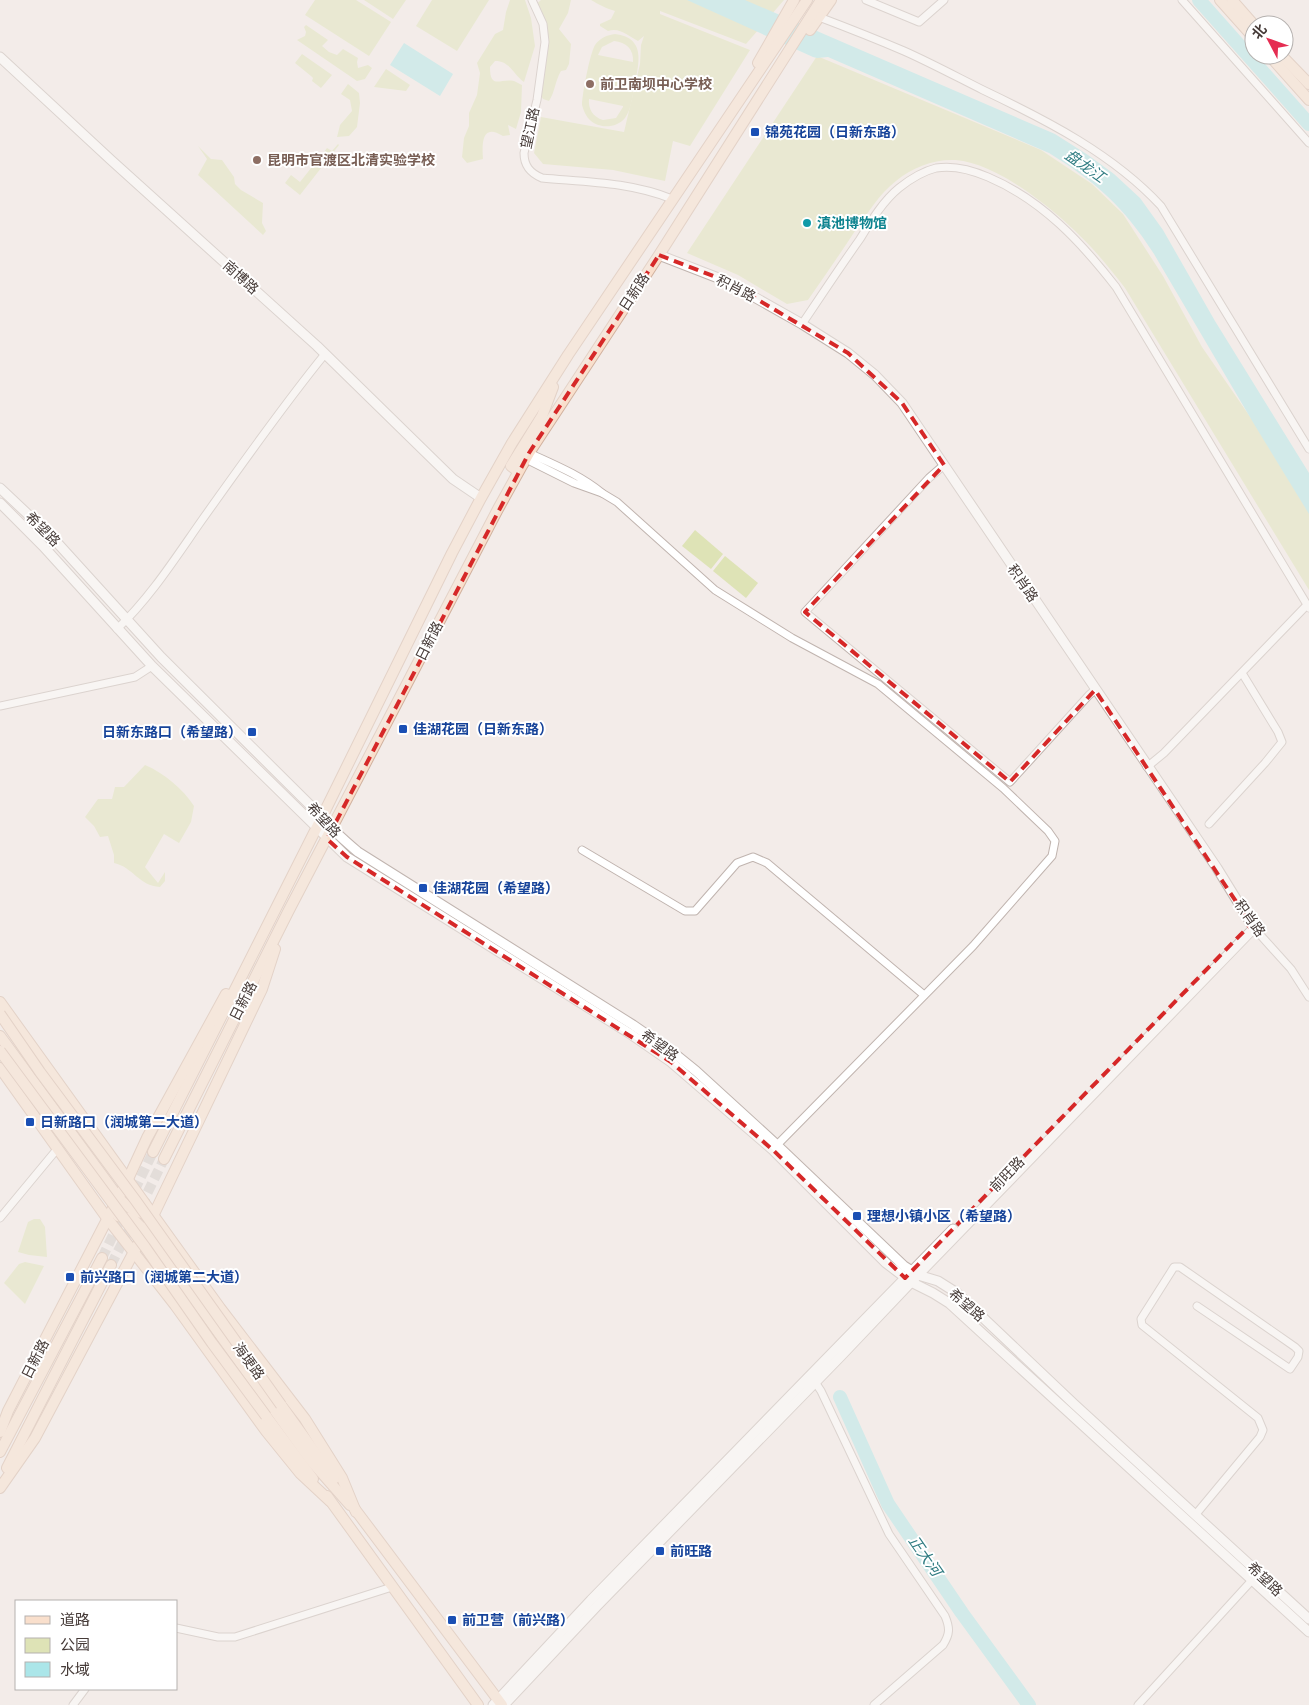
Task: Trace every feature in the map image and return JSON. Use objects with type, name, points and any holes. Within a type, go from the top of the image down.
[{"type":"main road","name":"日新路","points":[[816,15],[821,0]]},
{"type":"main road","name":"日新路","points":[[164,1159],[288,912],[498,509],[526,459],[730,143],[816,15],[831,0]]},
{"type":"main road","points":[[1220,0],[1244,27]]},
{"type":"main road","points":[[1232,0],[1245,15]]},
{"type":"main road","name":"日新路","points":[[773,46],[793,2]]},
{"type":"main road","name":"日新路","points":[[153,1152],[322,817],[452,553],[512,443],[773,46],[805,4]]},
{"type":"main road","points":[[1278,65],[1309,100]]},
{"type":"main road","points":[[1291,65],[1309,84]]},
{"type":"main road","points":[[526,459],[515,469],[511,466],[542,416],[563,363]]},
{"type":"main road","points":[[0,1488],[35,1438],[154,1214],[262,989],[288,912]]},
{"type":"main road","name":"日新路","points":[[0,1432],[8,1411],[128,1179],[147,1138],[217,1010],[271,918]]},
{"type":"main road","points":[[0,1002],[220,1308],[305,1420],[342,1478],[356,1512]]},
{"type":"main road","name":"海埂路","points":[[0,1014],[136,1201],[314,1450],[356,1512],[499,1704]]},
{"type":"main road","points":[[0,1036],[118,1197],[135,1211],[144,1214],[154,1214]]},
{"type":"main road","name":"海埂路","points":[[0,1052],[145,1247],[212,1343],[330,1501],[478,1705]]},
{"type":"main road","points":[[0,1068],[107,1218],[175,1305],[266,1431],[300,1473],[330,1501]]},
{"type":"main road","points":[[107,1218],[128,1217],[138,1222],[312,1462],[356,1512]]},
{"type":"main road","name":"日新路","points":[[0,1452],[102,1258]]},
{"type":"main road","name":"日新路","points":[[0,1482],[111,1265]]},
{"type":"street","name":"望江路","points":[[532,0],[543,24],[545,42],[536,100],[524,153],[524,161],[528,169],[542,178],[626,185],[651,190],[672,199]]},
{"type":"street","points":[[866,0],[918,22],[944,0]]},
{"type":"street","points":[[1182,0],[1309,143]]},
{"type":"street","points":[[816,15],[906,52],[1024,110],[1082,143],[1146,190],[1160,206],[1309,449]]},
{"type":"street","name":"南博路","points":[[0,57],[324,354],[453,479],[481,498]]},
{"type":"street","points":[[802,324],[878,212],[899,188],[918,176],[936,168],[975,171],[1008,185],[1036,204],[1065,228],[1092,256],[1116,287],[1308,607],[1164,753],[1147,767]]},
{"type":"street","name":"积肖路","points":[[659,255],[726,281],[802,324],[848,353],[875,375],[902,403],[1216,868],[1253,926],[1291,969],[1309,997]]},
{"type":"street","points":[[117,629],[169,566],[272,421],[324,354]]},
{"type":"street","points":[[526,459],[574,483],[602,493],[625,508],[715,590],[792,638],[878,684],[1002,788],[1053,836],[1055,846],[1052,856],[973,946],[778,1145]]},
{"type":"street","points":[[944,465],[929,478],[805,612],[1010,782],[1088,695],[1095,690]]},
{"type":"street","name":"希望路","points":[[0,488],[52,537],[161,657],[322,817],[331,829],[358,852],[654,1040],[696,1071],[778,1145],[890,1254],[915,1273],[938,1281],[957,1293],[1074,1404],[1148,1478],[1196,1514],[1202,1527]]},
{"type":"street","name":"希望路","points":[[0,503],[43,546],[152,666],[316,828],[347,856],[360,866],[630,1033],[671,1062],[772,1150],[886,1263],[908,1280],[949,1303],[1256,1576],[1309,1619]]},
{"type":"street","points":[[0,706],[135,678],[152,666]]},
{"type":"street","points":[[1209,824],[1265,764],[1282,742],[1278,732],[1242,673]]},
{"type":"street","points":[[582,850],[685,910],[695,911],[737,863],[754,857],[767,863],[924,995]]},
{"type":"street","name":"前旺路","points":[[499,1704],[591,1600],[915,1273],[1253,926]]},
{"type":"street","points":[[0,1218],[58,1148]]},
{"type":"street","points":[[1196,1514],[1260,1437],[1263,1430],[1258,1418],[1142,1326],[1141,1319],[1174,1267],[1177,1266],[1299,1351],[1298,1357],[1290,1369],[1197,1306]]},
{"type":"street","name":"前旺路","points":[[499,1704],[815,1382],[908,1280]]},
{"type":"street","points":[[815,1382],[889,1534],[945,1616],[950,1627],[949,1636],[943,1645],[874,1705]]},
{"type":"street","points":[[1138,1705],[1256,1576]]},
{"type":"street","name":"希望路","points":[[1256,1576],[1309,1632]]},
{"type":"street","points":[[178,1628],[218,1636],[235,1637],[392,1587]]},
{"type":"street","points":[[73,1705],[84,1690]]},
{"type":"highlighted area","points":[[659,255],[726,281],[848,353],[902,403],[944,465],[805,612],[1010,782],[1095,690],[1251,924],[905,1278],[773,1150],[671,1062],[347,857],[327,839],[529,453]]},
{"type":"green space","points":[[315,0],[356,0],[391,22],[369,56],[305,15]]},
{"type":"green space","points":[[364,0],[406,0],[393,19]]},
{"type":"green space","points":[[432,0],[489,0],[457,51],[416,26]]},
{"type":"green space","points":[[510,0],[525,0],[531,18],[535,46],[524,82],[508,66],[500,62],[495,61],[490,67],[490,74],[494,81],[509,80],[522,85],[521,112],[516,129],[508,125],[510,135],[503,136],[496,132],[487,133],[483,142],[483,159],[467,163],[462,157],[464,138],[469,126],[469,113],[477,95],[480,73],[477,63],[495,34],[503,30]]},
{"type":"green space","points":[[541,0],[571,0],[568,13],[559,29],[571,44],[569,64],[566,70],[561,71],[549,101],[543,99],[540,94],[549,39],[533,7]]},
{"type":"green space","points":[[591,0],[784,0],[746,44],[660,11],[660,14],[750,50],[690,146],[673,141],[665,181],[613,170],[543,164],[534,153],[541,117],[624,132],[640,64],[641,45],[644,36],[638,41],[620,31],[608,31],[600,26],[600,24],[611,19],[615,11]]},
{"type":"green space","points":[[306,25],[328,40],[322,46],[329,52],[337,55],[343,49],[358,58],[358,68],[368,65],[372,68],[365,79],[357,81],[297,40],[305,36],[304,27]]},
{"type":"green space","points":[[615,34],[632,41],[637,47],[638,63],[632,100],[627,115],[616,125],[605,126],[590,120],[582,105],[582,100],[595,45],[606,36]],"holes":[[[614,41],[626,45],[631,50],[633,62],[598,55],[602,47]],[[589,99],[623,106],[623,107],[616,118],[603,120],[596,117],[592,112],[589,106]]]},
{"type":"green space","points":[[302,54],[332,75],[321,88],[312,81],[313,78],[311,76],[295,63]]},
{"type":"green space","points":[[817,56],[1041,150],[1092,184],[1123,214],[1163,276],[1202,347],[1253,421],[1309,511],[1309,590],[1125,288],[1079,234],[1046,205],[1008,179],[969,162],[952,160],[929,163],[902,176],[879,198],[808,300],[787,304],[738,275],[687,253]]},
{"type":"green space","points":[[386,69],[410,85],[406,91],[374,87]]},
{"type":"green space","points":[[348,84],[359,93],[360,103],[357,127],[349,136],[337,137],[340,125],[352,111],[350,100],[341,94]]},
{"type":"green space","points":[[338,144],[300,195],[285,183],[291,175],[300,182],[327,148],[332,151]]},
{"type":"green space","points":[[198,146],[211,159],[222,160],[234,177],[235,184],[241,190],[263,203],[262,223],[266,231],[263,235],[198,175],[207,159]]},
{"type":"green space","points":[[695,530],[723,554],[711,569],[682,546]]},
{"type":"green space","points":[[725,556],[758,583],[746,598],[713,571]]},
{"type":"green space","points":[[145,765],[159,772],[172,782],[194,806],[191,822],[179,843],[164,834],[145,867],[158,883],[165,872],[165,881],[160,887],[141,880],[126,868],[114,863],[114,855],[108,836],[100,837],[94,826],[85,817],[98,799],[112,799],[115,787],[124,787]]},
{"type":"green space","points":[[40,1219],[45,1227],[47,1257],[18,1252],[28,1222]]},
{"type":"green space","points":[[25,1262],[44,1266],[25,1304],[4,1283],[19,1264]]},
{"type":"water","name":"盘龙江","points":[[687,0],[745,0],[1055,134],[1114,174],[1140,198],[1163,230],[1215,321],[1309,473],[1309,514],[1143,237],[1120,209],[1095,185],[1049,153],[828,57],[813,57]]},
{"type":"water","points":[[404,43],[453,74],[440,96],[390,65]]},
{"type":"waterway","points":[[1199,0],[1309,124]]},
{"type":"waterway","name":"正大河","points":[[840,1397],[888,1504],[962,1613],[1029,1705]]},
{"type":"tunnel","points":[[102,1258],[153,1152]]},
{"type":"tunnel","points":[[141,1206],[164,1159]]},
{"type":"tunnel","points":[[111,1265],[133,1222]]},
{"type":"place","name":"前卫南坝中心学校","points":[[590,84]]},
{"type":"place","name":"锦苑花园（日新东路）","points":[[755,132]]},
{"type":"place","name":"昆明市官渡区北清实验学校","points":[[257,160]]},
{"type":"place","name":"滇池博物馆","points":[[807,223]]},
{"type":"place","name":"佳湖花园（日新东路）","points":[[403,729]]},
{"type":"place","name":"日新东路口（希望路）","points":[[252,732]]},
{"type":"place","name":"佳湖花园（希望路）","points":[[423,888]]},
{"type":"place","name":"日新路口（润城第二大道）","points":[[30,1122]]},
{"type":"place","name":"理想小镇小区（希望路）","points":[[857,1216]]},
{"type":"place","name":"前兴路口（润城第二大道）","points":[[70,1277]]},
{"type":"place","name":"前旺路","points":[[660,1551]]},
{"type":"place","name":"前卫营（前兴路）","points":[[452,1620]]}]
